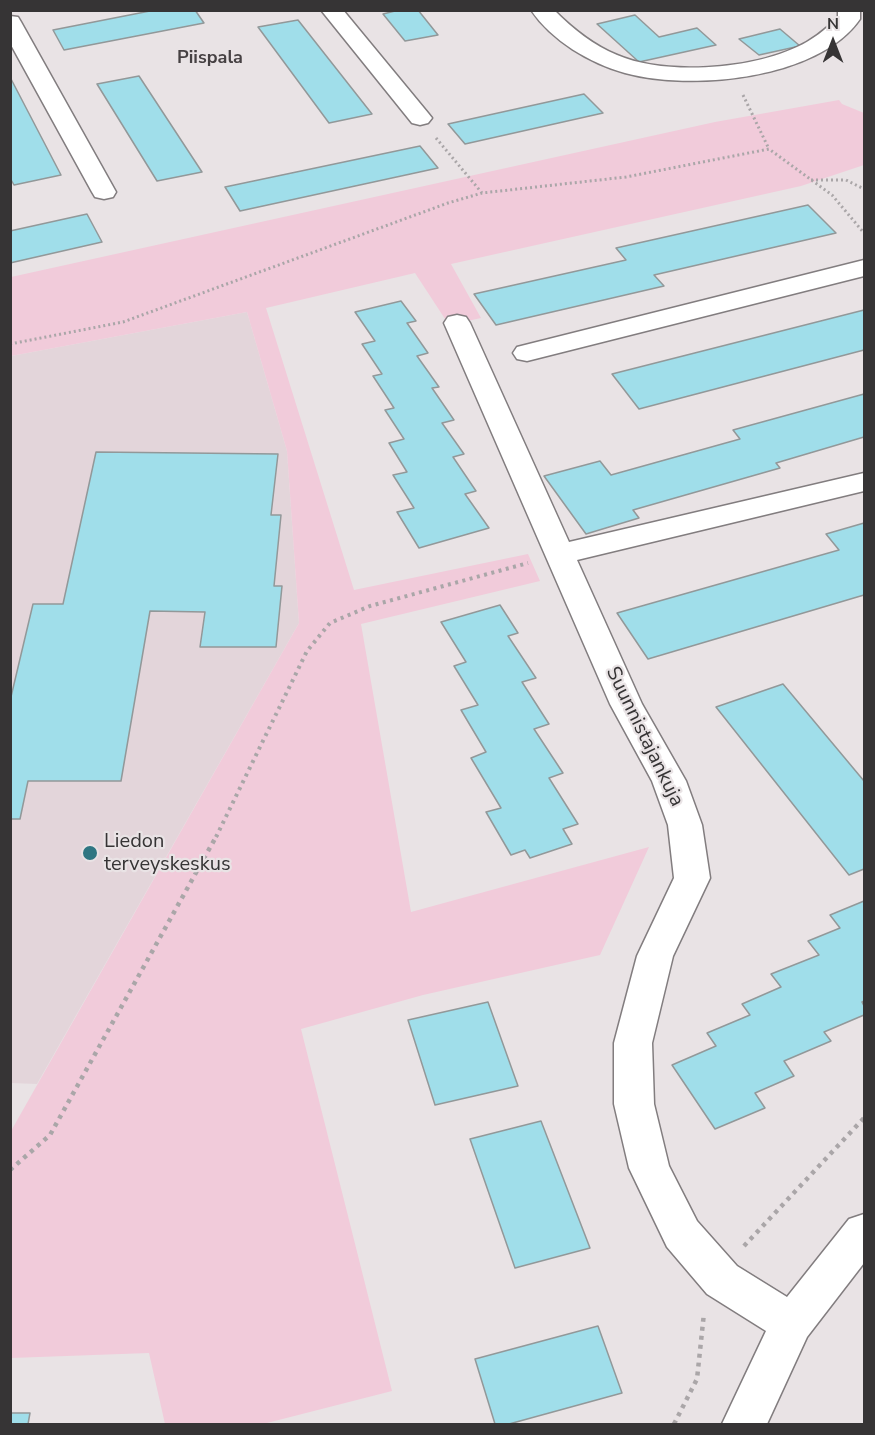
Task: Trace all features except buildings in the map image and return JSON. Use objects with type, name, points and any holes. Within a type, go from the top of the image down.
[{"type":"street","points":[[331,10],[420,118]]},
{"type":"street","points":[[541,10],[578,45],[614,62],[655,71],[705,73],[750,69],[798,55],[833,36],[849,19],[849,10]]},
{"type":"street","points":[[10,22],[104,192]]},
{"type":"street","points":[[527,352],[864,267]]},
{"type":"street","name":"Suunnistajankuja","points":[[457,323],[626,704],[669,782],[686,825],[692,878],[656,956],[633,1043],[634,1104],[649,1168],[682,1234],[722,1280],[792,1323]]},
{"type":"street","points":[[561,554],[864,482]]},
{"type":"street","points":[[744,1425],[792,1323],[864,1232]]},
{"type":"path","points":[[731,70],[769,149],[832,195],[864,233]]},
{"type":"path","points":[[420,118],[482,193]]},
{"type":"path","points":[[10,344],[123,322],[448,202],[482,193],[626,177],[769,149]]},
{"type":"path","points":[[810,180],[846,180],[864,189]]},
{"type":"path","points":[[10,1170],[50,1135],[207,856],[307,651],[330,624],[370,606],[561,554]]},
{"type":"shaded area","points":[[839,100],[842,104],[864,113],[864,165],[801,186],[451,264],[481,318],[449,325],[415,273],[266,308],[354,590],[528,554],[540,581],[361,624],[411,912],[649,847],[600,955],[423,995],[301,1029],[392,1391],[263,1424],[165,1424],[149,1353],[11,1358],[11,1131],[299,623],[287,451],[247,312],[11,356],[11,277],[715,122]]},
{"type":"shaded area","name":"Liedon terveyskeskus","points":[[247,312],[287,451],[299,623],[37,1084],[11,1083],[11,356]]},
{"type":"place","name":"Liedon terveyskeskus","points":[[90,853]]},
{"type":"district","name":"Piispala","points":[[210,59]]}]
